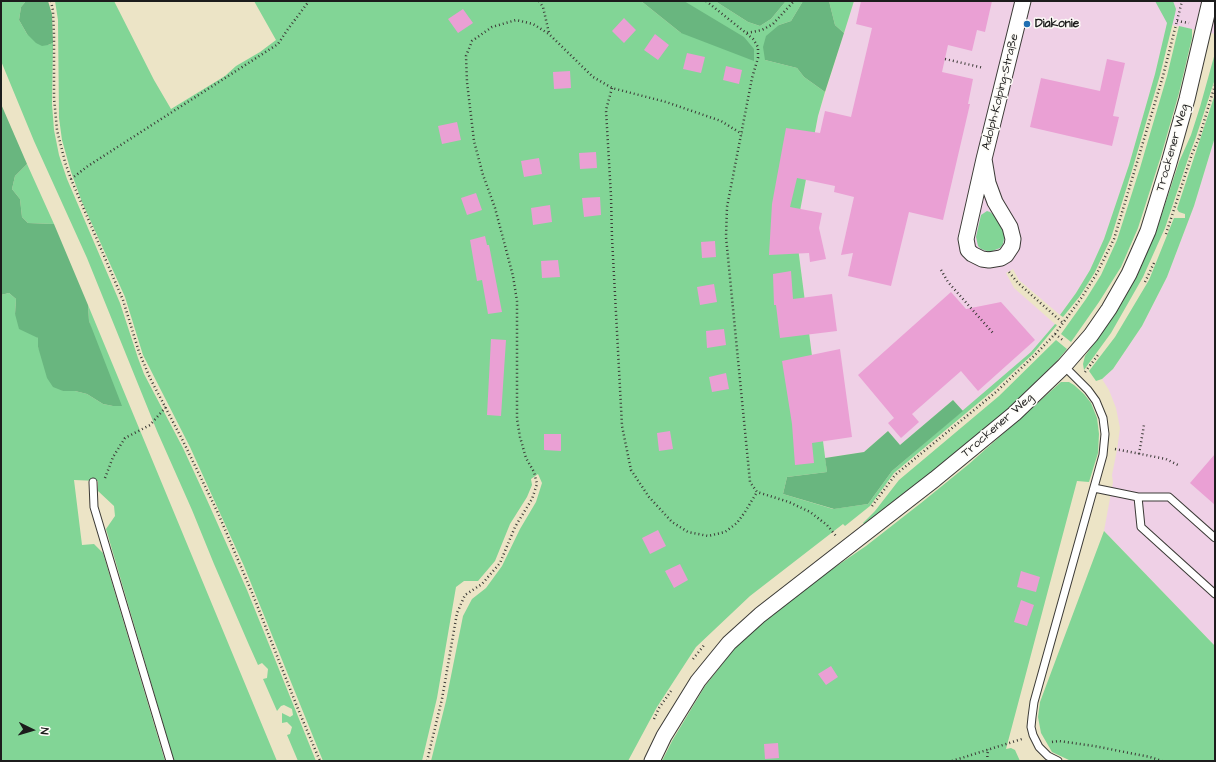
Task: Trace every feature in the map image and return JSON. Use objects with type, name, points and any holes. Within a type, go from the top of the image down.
[{"type":"street","name":"Adolph-Kolping-Straße","points":[[984,159],[988,183],[995,202],[1010,227],[1013,239],[1009,251],[1001,258],[989,260],[976,257],[968,250],[966,239],[984,159],[1023,1]]},
{"type":"street","name":"Trockener Weg","points":[[652,761],[664,736],[698,681],[729,643],[760,615],[935,479],[1014,414],[1064,366],[1109,310],[1130,274],[1148,230],[1187,99],[1210,1]]},
{"type":"lane","points":[[1058,761],[1048,756],[1039,747],[1033,735],[1031,722],[1034,702],[1103,454],[1105,434],[1103,418],[1096,401],[1088,390],[1064,366]]},
{"type":"lane","points":[[92,482],[94,507],[170,761]]},
{"type":"lane","points":[[1094,488],[1138,497],[1169,497],[1215,538]]},
{"type":"lane","points":[[1138,497],[1141,527],[1215,594]]},
{"type":"path","points":[[51,1],[53,11],[54,98],[57,130],[71,179],[123,300],[139,352],[150,378],[166,407],[218,513],[320,761]]},
{"type":"path","points":[[71,179],[88,166],[278,44],[288,28],[309,1]]},
{"type":"path","points":[[539,1],[543,7],[549,34]]},
{"type":"path","points":[[706,1],[753,39],[758,47],[758,58],[752,78],[727,207],[726,237],[750,482],[757,492],[789,502],[810,512],[827,525],[836,537],[842,532]]},
{"type":"path","points":[[746,33],[762,30],[773,24],[794,1]]},
{"type":"path","points":[[871,507],[895,475],[996,392],[1034,356],[1055,334],[1082,297],[1097,273],[1114,238],[1163,76],[1182,1]]},
{"type":"path","points":[[427,761],[442,699],[457,613],[465,595],[482,584],[500,563],[515,527],[532,499],[536,484],[534,472],[526,458],[517,419],[517,301],[513,276],[495,208],[483,175],[474,141],[467,82],[466,56],[472,41],[492,27],[516,20],[533,24],[549,34],[593,77],[612,88],[666,102],[721,121],[742,134]]},
{"type":"path","points":[[1177,21],[1193,24]]},
{"type":"path","points":[[945,59],[984,68]]},
{"type":"path","points":[[612,88],[606,110],[612,238],[622,426],[631,470],[649,497],[672,522],[688,532],[708,536],[725,532],[737,523],[757,492]]},
{"type":"path","points":[[1001,258],[1018,284],[1063,323]]},
{"type":"path","points":[[940,270],[948,282],[993,333]]},
{"type":"path","points":[[105,478],[114,457],[125,438],[150,425],[166,407]]},
{"type":"path","points":[[1139,454],[1144,425]]},
{"type":"path","points":[[1104,448],[1166,459],[1180,466]]},
{"type":"path","points":[[952,761],[1033,735]]},
{"type":"path","points":[[1039,747],[1048,743],[1060,741],[1094,746],[1162,761]]},
{"type":"path","points":[[987,761],[988,749]]},
{"type":"shaded area","points":[[854,1],[1215,1],[1215,34],[1167,24],[1155,74],[1129,165],[1104,239],[1090,270],[1060,315],[1019,280],[1013,269],[1006,273],[1014,288],[1055,324],[1031,352],[963,411],[953,400],[900,445],[888,431],[864,452],[825,458],[796,232],[818,116]]},
{"type":"shaded area","points":[[1215,137],[1215,646],[1104,531],[1113,482],[1112,475],[1120,428],[1116,408],[1109,390],[1102,379],[1113,369],[1142,326],[1167,277],[1194,206]]},
{"type":"green space","points":[[1,1],[26,1],[21,7],[19,20],[27,34],[48,45],[53,43],[52,104],[54,130],[59,155],[67,179],[120,303],[144,374],[183,448],[247,590],[316,761],[298,761],[287,735],[290,734],[292,727],[287,722],[282,723],[282,713],[290,717],[293,715],[292,709],[284,705],[277,711],[263,679],[267,678],[268,669],[262,663],[258,665],[249,645],[157,431],[87,258],[34,141],[1,61]]},
{"type":"green space","points":[[26,1],[48,1],[52,14],[53,43],[42,46],[36,43],[27,34],[19,20],[21,7]]},
{"type":"green space","points":[[55,1],[114,1],[154,80],[171,109],[225,76],[236,66],[260,52],[276,40],[254,1],[641,1],[681,33],[686,3],[684,1],[715,1],[748,22],[760,26],[771,19],[786,1],[803,1],[791,21],[779,25],[765,60],[797,68],[804,77],[825,92],[818,116],[796,232],[827,472],[787,477],[783,494],[833,509],[868,504],[892,471],[1031,352],[1055,324],[1057,325],[1033,354],[995,389],[894,473],[870,506],[845,526],[843,524],[750,596],[696,647],[657,707],[628,761],[431,761],[446,701],[463,616],[472,599],[486,588],[502,566],[520,529],[536,502],[542,483],[538,474],[531,479],[532,485],[527,497],[510,524],[495,561],[478,581],[464,581],[456,587],[437,698],[422,761],[323,761],[244,566],[190,447],[143,355],[125,297],[82,202],[71,172],[62,140],[59,118],[58,20]]},
{"type":"green space","points":[[641,1],[684,1],[744,37],[754,49],[754,61],[681,33]]},
{"type":"green space","points":[[715,1],[786,1],[771,19],[760,26],[748,22]]},
{"type":"green space","points":[[803,1],[829,1],[835,25],[844,33],[825,92],[804,77],[797,68],[765,60],[763,47],[766,36],[779,25],[791,21]]},
{"type":"green space","points":[[829,1],[854,1],[844,33],[835,25]]},
{"type":"green space","points":[[1155,1],[1173,1],[1176,9],[1160,75],[1111,238],[1095,272],[1080,296],[1063,317],[1060,315],[1090,270],[1104,239],[1129,165],[1155,74],[1167,23]]},
{"type":"green space","points":[[1179,26],[1192,29],[1192,38],[1179,93],[1138,228],[1121,267],[1071,342],[1061,334],[1101,275],[1117,240],[1167,76]]},
{"type":"green space","points":[[1215,53],[1214,82],[1165,228],[1143,277],[1111,333],[1084,370],[1083,364],[1085,356],[1116,313],[1137,276],[1156,232],[1179,162],[1191,135]]},
{"type":"green space","points":[[1215,94],[1215,137],[1194,206],[1167,277],[1142,326],[1113,369],[1102,379],[1096,381],[1089,371],[1115,337],[1149,280],[1174,218],[1185,218],[1185,214],[1179,212],[1177,209]]},
{"type":"green space","points":[[1,104],[27,164],[15,176],[12,189],[20,199],[22,217],[28,223],[54,224],[88,305],[89,321],[122,406],[103,404],[87,394],[75,391],[63,391],[53,387],[47,378],[38,347],[38,338],[19,329],[15,314],[16,299],[9,293],[1,295]]},
{"type":"green space","points":[[27,164],[54,224],[28,223],[22,217],[20,199],[12,189],[15,176]]},
{"type":"green space","points":[[987,211],[995,216],[1004,233],[1003,244],[1000,248],[990,252],[981,249],[978,246],[976,237],[981,215]]},
{"type":"green space","points":[[9,293],[16,299],[15,314],[38,338],[38,347],[63,391],[75,391],[87,394],[103,404],[113,406],[89,321],[88,305],[277,761],[174,761],[106,529],[115,516],[114,506],[98,491],[98,481],[74,480],[82,545],[94,544],[103,553],[165,761],[1,761],[1,295]]},
{"type":"green space","points":[[1056,340],[1067,349],[1057,361],[1008,409],[930,474],[864,524],[863,523],[875,511],[899,480],[999,396]]},
{"type":"green space","points":[[1061,382],[1069,382],[1074,385],[1091,403],[1097,418],[1099,434],[1098,453],[1089,482],[1077,481],[1006,749],[1011,748],[1015,750],[1020,761],[662,761],[672,741],[705,686],[735,648],[764,620],[822,576],[866,546],[921,503],[969,464]]},
{"type":"green space","points":[[953,400],[963,411],[892,471],[868,504],[834,509],[783,494],[787,477],[827,472],[825,458],[864,452],[888,431],[900,445]]},
{"type":"green space","points":[[1104,531],[1215,646],[1215,761],[1071,761],[1052,752],[1041,733],[1038,717],[1040,702]]},
{"type":"building","points":[[861,1],[992,1],[985,32],[977,30],[972,51],[948,45],[942,72],[973,79],[968,104],[970,104],[943,220],[909,212],[891,286],[848,276],[853,253],[841,255],[854,197],[834,192],[835,186],[797,178],[790,207],[822,213],[819,228],[826,259],[810,262],[809,253],[769,255],[772,204],[786,128],[820,133],[825,111],[851,117],[872,28],[856,24]]},
{"type":"building","points":[[463,9],[473,23],[458,33],[448,19]]},
{"type":"building","points":[[624,18],[636,30],[624,43],[612,31]]},
{"type":"building","points":[[655,34],[669,45],[658,60],[644,50]]},
{"type":"building","points":[[687,53],[705,57],[701,73],[683,69]]},
{"type":"building","points":[[1107,59],[1125,63],[1113,116],[1119,117],[1112,146],[1030,127],[1041,78],[1100,91]]},
{"type":"building","points":[[726,66],[742,70],[739,84],[723,80]]},
{"type":"building","points":[[570,71],[571,88],[554,89],[553,72]]},
{"type":"building","points":[[457,122],[461,140],[442,144],[438,126]]},
{"type":"building","points":[[596,152],[597,168],[580,169],[579,153]]},
{"type":"building","points":[[539,158],[542,174],[524,177],[521,161]]},
{"type":"building","points":[[476,193],[482,210],[467,215],[461,198]]},
{"type":"building","points":[[600,197],[601,215],[584,217],[582,198]]},
{"type":"building","points":[[550,205],[552,222],[533,225],[531,208]]},
{"type":"building","points":[[485,236],[487,245],[489,245],[502,312],[488,314],[482,280],[477,281],[470,240]]},
{"type":"building","points":[[715,241],[716,257],[702,258],[701,242]]},
{"type":"building","points":[[558,260],[560,277],[542,278],[541,261]]},
{"type":"building","points":[[791,271],[793,299],[832,294],[837,331],[780,338],[776,305],[774,305],[773,274]]},
{"type":"building","points":[[714,284],[717,302],[700,305],[697,287]]},
{"type":"building","points":[[951,292],[966,309],[1001,302],[1035,340],[978,391],[961,371],[912,414],[919,422],[901,438],[888,423],[894,418],[858,375]]},
{"type":"building","points":[[724,329],[726,345],[707,348],[706,331]]},
{"type":"building","points":[[491,339],[506,340],[501,416],[487,415]]},
{"type":"building","points":[[840,349],[852,437],[812,443],[814,463],[795,465],[792,424],[782,361]]},
{"type":"building","points":[[726,373],[729,389],[712,392],[709,377]]},
{"type":"building","points":[[670,431],[673,449],[659,451],[657,433]]},
{"type":"building","points":[[544,434],[561,434],[561,451],[544,450]]},
{"type":"building","points":[[1215,454],[1215,505],[1190,483]]},
{"type":"building","points":[[658,530],[666,546],[650,554],[642,538]]},
{"type":"building","points":[[680,564],[688,580],[674,588],[665,571]]},
{"type":"building","points":[[1021,571],[1040,577],[1036,592],[1017,587]]},
{"type":"building","points":[[1021,600],[1034,605],[1027,626],[1014,622]]},
{"type":"building","points":[[831,666],[838,677],[826,685],[818,674]]},
{"type":"building","points":[[778,743],[779,758],[765,759],[764,744]]},
{"type":"place","name":"Diakonie","points":[[1027,24]]}]
